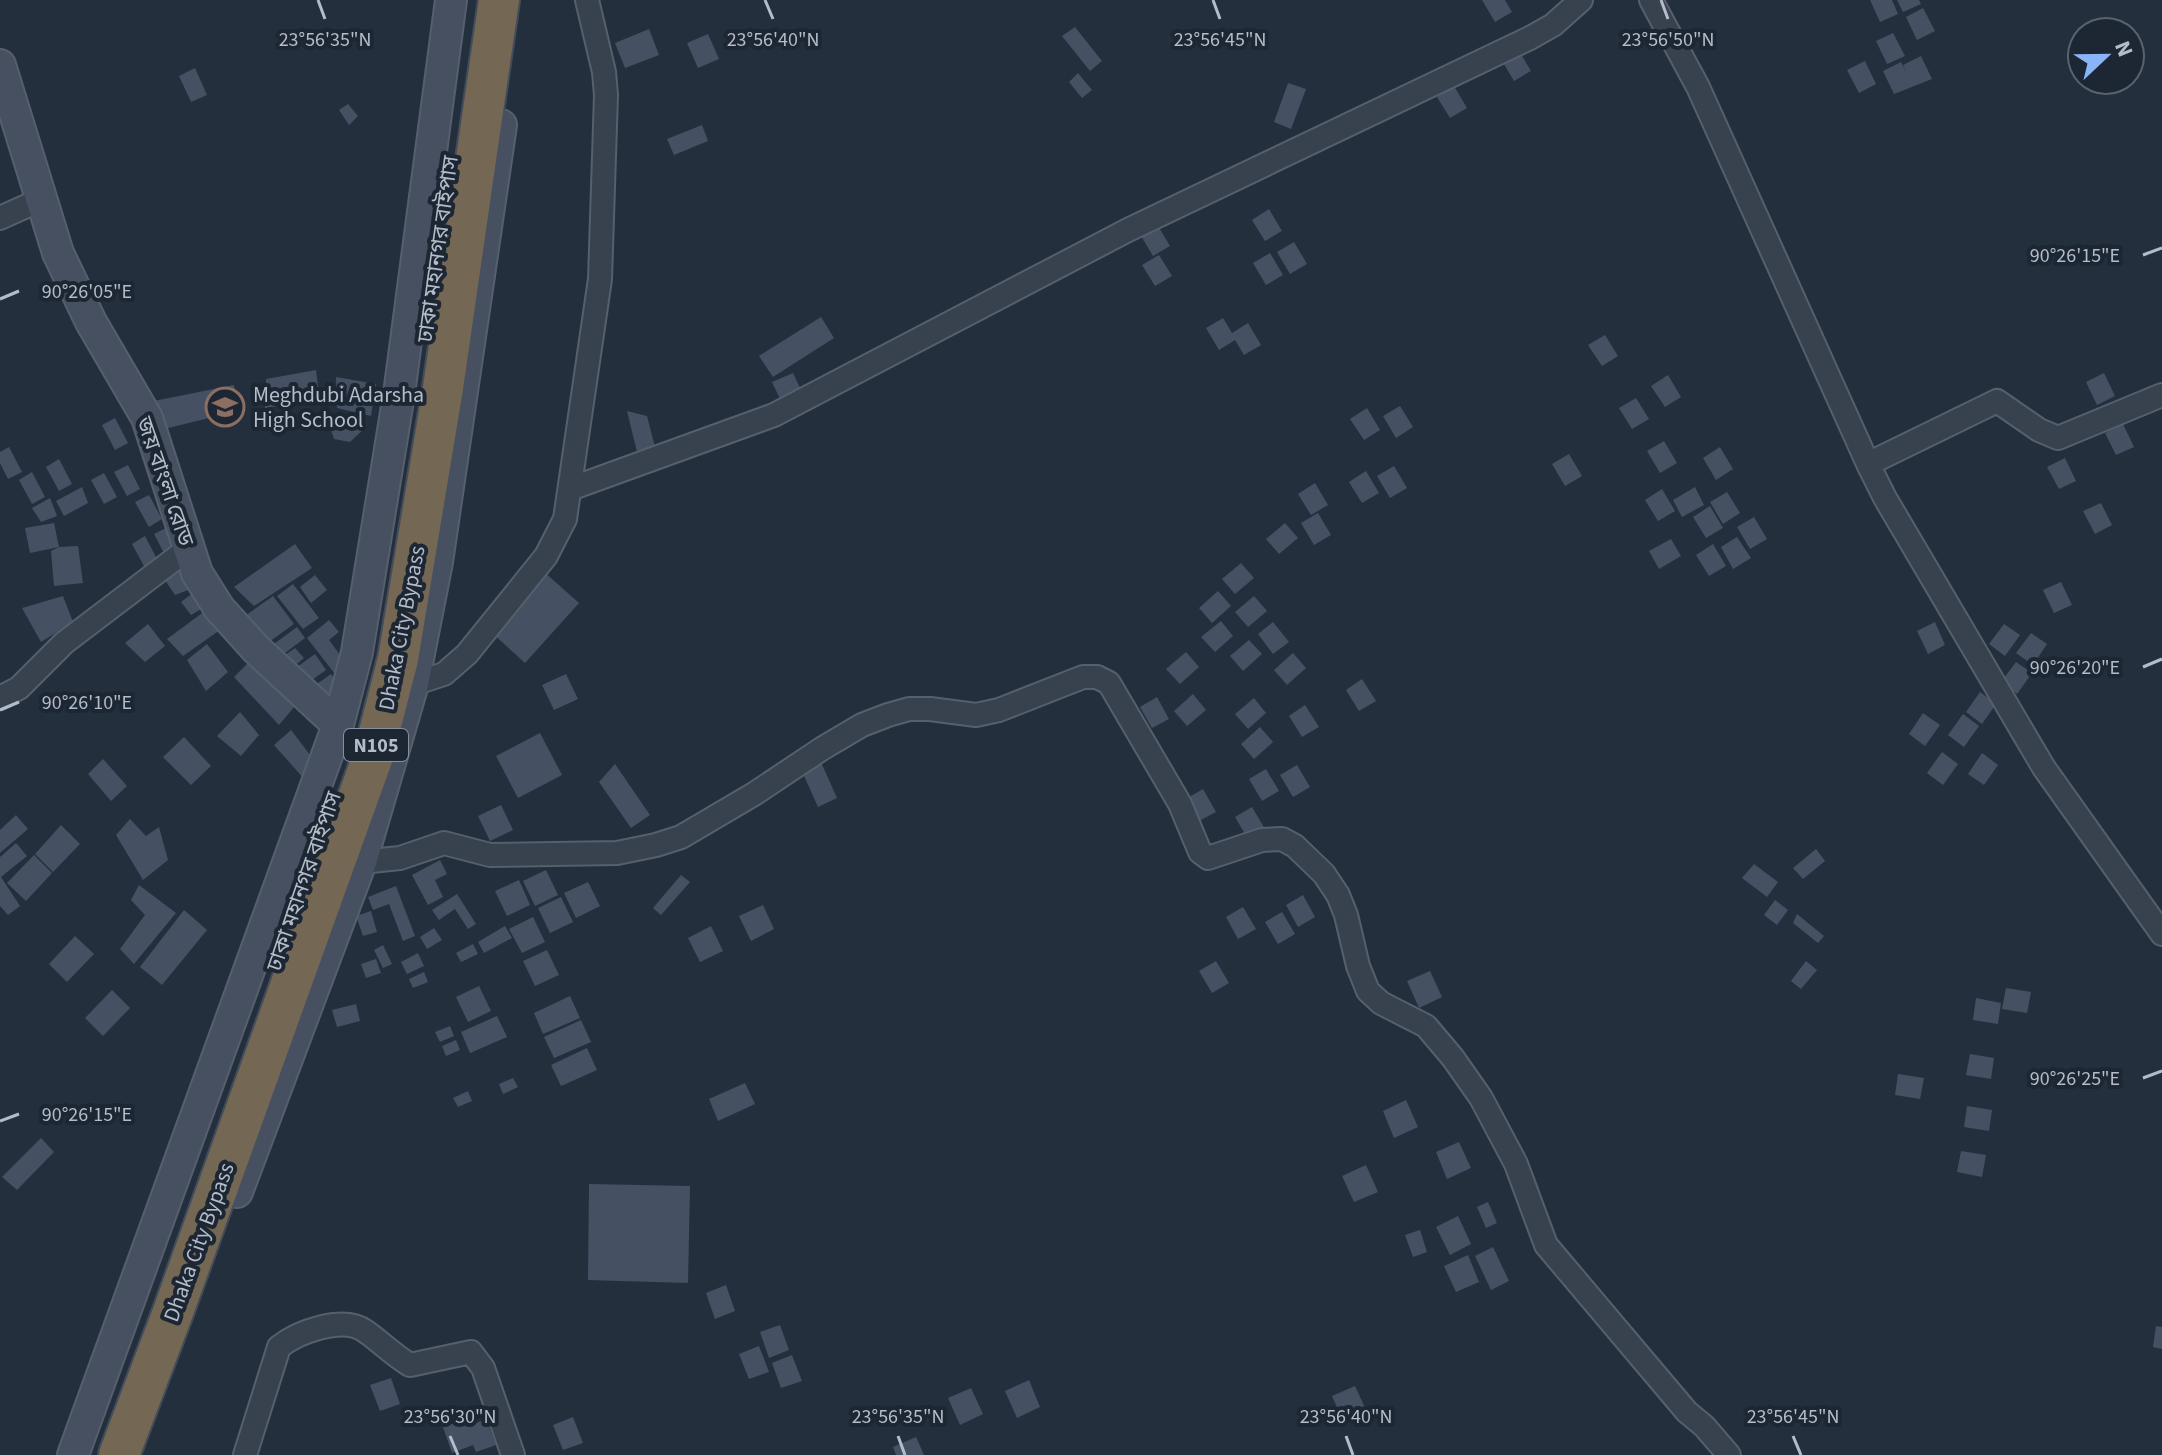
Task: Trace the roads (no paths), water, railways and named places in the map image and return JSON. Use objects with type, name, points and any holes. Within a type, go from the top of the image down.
[{"type":"highway","name":"ঢাকা মহানগর বাইপাস","points":[[93,1455],[305,881],[376,650],[417,392],[471,0]]},
{"type":"highway","name":"Dhaka City Bypass","points":[[119,1455],[373,756],[395,673],[443,388],[499,0]]},
{"type":"main road","points":[[73,1455],[338,725],[357,652],[399,394],[451,0]]},
{"type":"main road","points":[[136,1455],[361,862],[413,684],[437,562],[462,400],[518,0]]},
{"type":"main road","name":"জয় বাংলা রোড","points":[[0,65],[58,253],[77,295],[147,418],[197,573],[219,608],[255,648],[338,725]]},
{"type":"street","points":[[413,684],[444,674],[456,665],[546,556],[565,519],[594,330],[603,216],[605,84],[587,0]]},
{"type":"street","points":[[570,489],[774,415],[1128,230],[1530,38],[1553,25],[1581,0]]},
{"type":"street","points":[[1651,0],[1698,87],[1885,498],[2044,768],[2162,934]]},
{"type":"street","points":[[0,218],[40,200]]},
{"type":"street","points":[[1868,464],[1997,401],[2039,430],[2058,438],[2162,395]]},
{"type":"street","points":[[0,698],[19,688],[64,643],[189,548]]},
{"type":"street","points":[[361,862],[400,858],[444,843],[499,855],[617,853],[656,845],[681,837],[862,725],[888,715],[909,709],[976,715],[999,710],[1083,677],[1097,677],[1109,683],[1180,804],[1200,852],[1208,858],[1262,840],[1282,839],[1295,846],[1324,874],[1338,895],[1346,915],[1358,966],[1368,991],[1381,1003],[1426,1026],[1453,1058],[1481,1098],[1516,1164],[1546,1245],[1687,1412],[1729,1455]]},
{"type":"street","points":[[245,1455],[279,1347],[309,1330],[351,1324],[364,1330],[410,1365],[471,1352],[483,1368],[513,1455]]},
{"type":"place","name":"Meghdubi Adarsha High School","points":[[225,407]]}]
